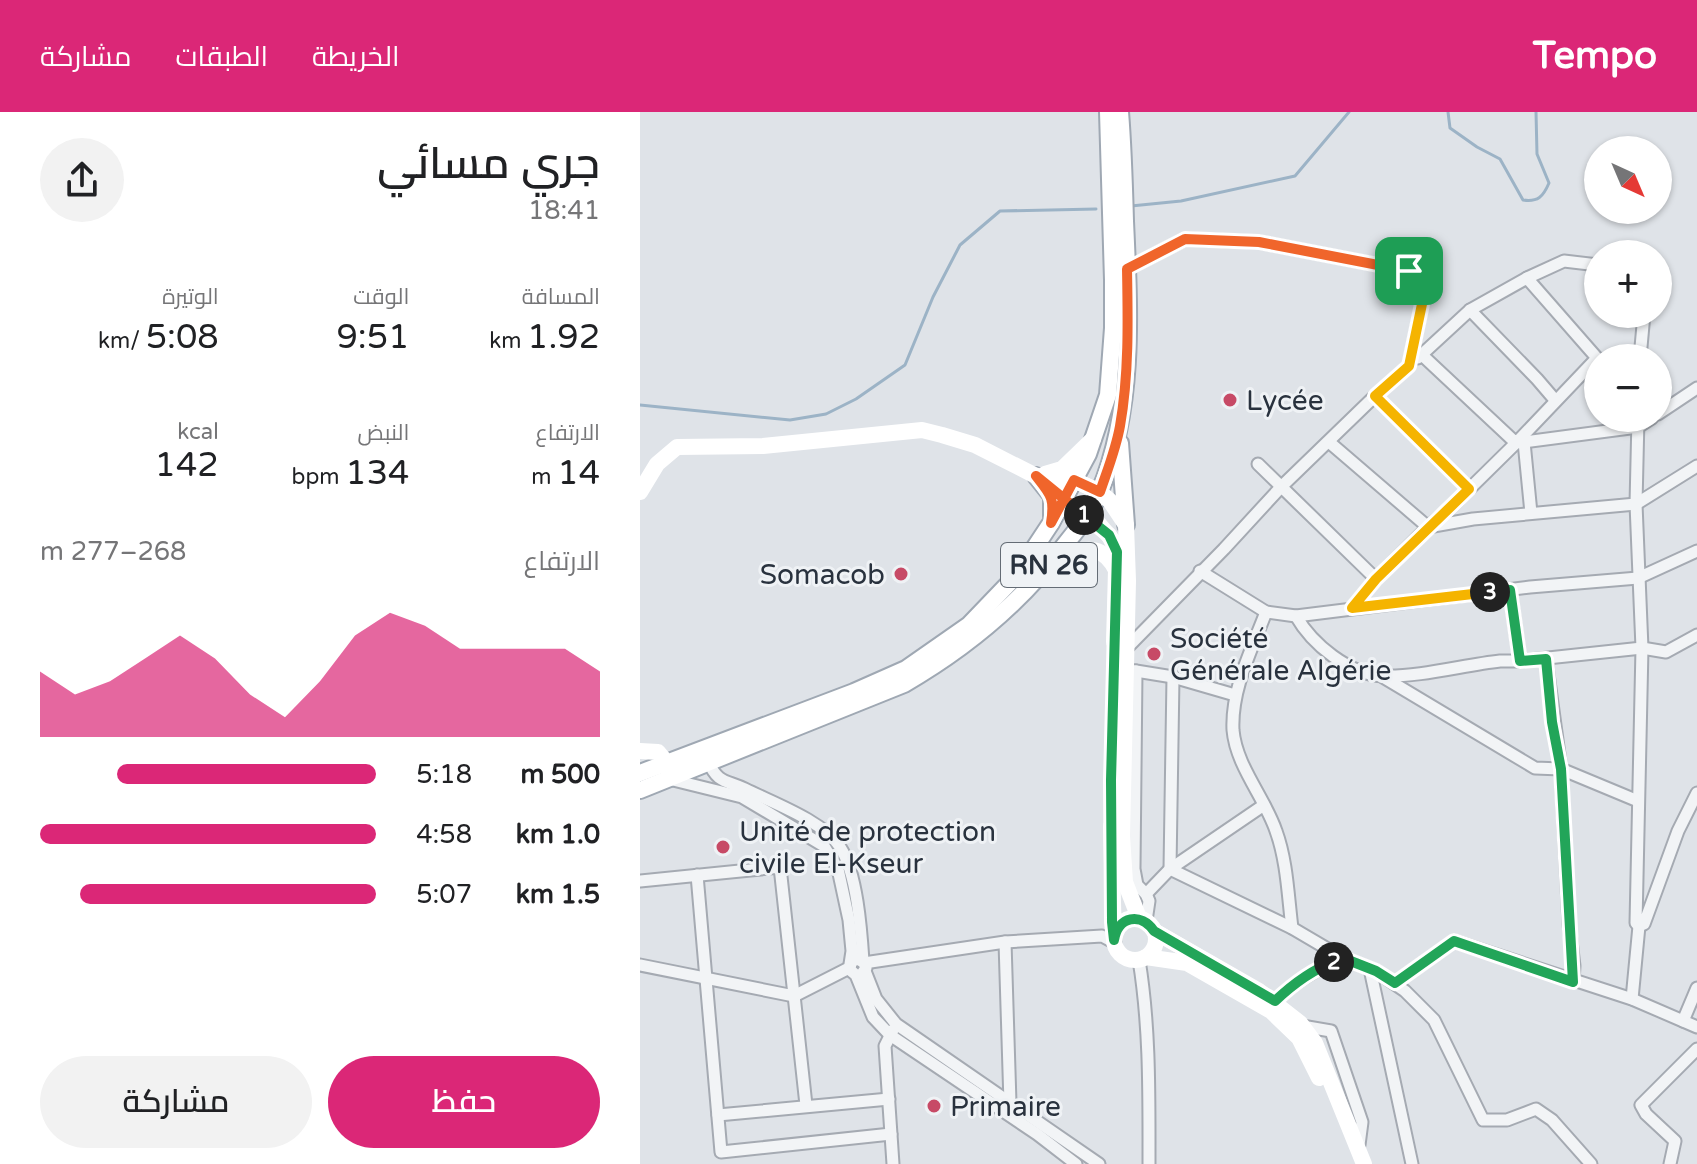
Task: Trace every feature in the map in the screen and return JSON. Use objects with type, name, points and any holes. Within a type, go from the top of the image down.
[{"type":"main road","name":"RN 26","points":[[640,790],[665,772],[906,669],[969,625],[1016,576],[1051,523],[1074,480],[1093,439],[1108,395],[1113,328],[1108,112]]},
{"type":"main road","name":"RN 26","points":[[640,773],[665,772],[708,761],[845,708],[922,674],[960,650],[1022,596],[1086,517],[1100,492],[1119,429],[1127,341],[1120,112]]},
{"type":"main road","points":[[1119,429],[1128,581],[1125,650],[1130,670],[1122,836],[1125,882],[1155,945],[1142,958]]},
{"type":"main road","points":[[640,492],[657,464],[677,447],[763,446],[922,430],[975,445],[1036,476],[1063,499]]},
{"type":"main road","points":[[1036,476],[1062,469],[1093,439]]},
{"type":"main road","points":[[1036,476],[1074,480],[1100,492],[1126,525]]},
{"type":"main road","points":[[1036,476],[1052,496],[1051,523]]},
{"type":"main road","name":"RN 26","points":[[1063,499],[1086,517]]},
{"type":"main road","points":[[1086,517],[1098,523],[1114,542],[1117,552],[1111,780],[1112,922],[1120,954],[1126,958],[1187,963],[1271,1011],[1299,1038],[1358,1159]]},
{"type":"main road","points":[[1057,556],[1089,548],[1097,550],[1111,560],[1116,574]]},
{"type":"main road","points":[[640,751],[658,752],[663,758],[665,772]]},
{"type":"main road","points":[[1115,942],[1117,929],[1122,923],[1146,923],[1275,1001],[1315,1043],[1358,1159]]},
{"type":"street","points":[[1127,269],[1185,239],[1259,242],[1409,271],[1422,277],[1426,285],[1409,366]]},
{"type":"street","points":[[1125,650],[1281,487],[1470,310],[1564,261],[1584,263]]},
{"type":"street","points":[[1352,608],[1428,527],[1520,442],[1555,400],[1597,358],[1527,278]]},
{"type":"street","points":[[1470,310],[1555,400]]},
{"type":"street","points":[[1422,355],[1520,442],[1531,513]]},
{"type":"street","points":[[1672,405],[1697,388]]},
{"type":"street","points":[[1375,396],[1469,489]]},
{"type":"street","points":[[1520,442],[1584,432]]},
{"type":"street","points":[[1632,999],[1639,926],[1636,923],[1642,648],[1636,504],[1638,432]]},
{"type":"street","points":[[1329,442],[1428,527]]},
{"type":"street","points":[[1258,464],[1376,579]]},
{"type":"street","points":[[1428,527],[1473,519],[1636,504],[1697,466]]},
{"type":"street","points":[[1200,571],[1266,612],[1296,616],[1638,578],[1697,551]]},
{"type":"street","points":[[1510,590],[1520,661]]},
{"type":"street","points":[[1266,612],[1235,695],[1233,732],[1244,765],[1281,846],[1292,928]]},
{"type":"street","points":[[1296,616],[1318,646],[1345,663],[1382,676],[1535,768],[1561,769],[1638,801]]},
{"type":"street","points":[[1382,676],[1642,648],[1666,652],[1697,635]]},
{"type":"street","points":[[1546,659],[1552,722],[1561,769],[1573,982]]},
{"type":"street","points":[[1146,923],[1149,901],[1137,885],[1134,869],[1130,670],[1173,677],[1235,695]]},
{"type":"street","points":[[1170,869],[1173,677]]},
{"type":"street","points":[[708,761],[721,781],[741,787],[797,815],[839,846],[847,861],[854,891],[858,967]]},
{"type":"street","points":[[665,772],[742,797],[824,846],[838,869],[852,951],[867,1006],[893,1030],[1076,1164]]},
{"type":"street","points":[[1639,926],[1644,924],[1678,831],[1696,798]]},
{"type":"street","points":[[1146,894],[1170,869],[1264,805]]},
{"type":"street","points":[[640,881],[780,867],[806,1105]]},
{"type":"street","points":[[1170,869],[1292,928],[1343,958],[1395,983],[1434,1020],[1483,1120],[1507,1120],[1536,1109],[1552,1120],[1591,1164]]},
{"type":"street","points":[[697,875],[721,1152],[891,1134]]},
{"type":"street","points":[[640,965],[794,996],[858,967],[1005,942],[1102,936],[1115,942]]},
{"type":"street","points":[[1395,983],[1454,941],[1632,999],[1697,1027]]},
{"type":"street","points":[[1005,942],[1010,1103]]},
{"type":"street","points":[[1142,958],[1149,1078],[1149,1164]]},
{"type":"street","points":[[1275,1001],[1321,966],[1343,958]]},
{"type":"street","points":[[1370,969],[1412,1164]]},
{"type":"street","points":[[1683,1021],[1697,988]]},
{"type":"street","points":[[893,1030],[1010,1103],[1099,1164]]},
{"type":"street","points":[[893,1030],[885,1046],[893,1164]]},
{"type":"street","points":[[1670,1164],[1675,1141],[1646,1114],[1641,1105],[1697,1049]]},
{"type":"street","points":[[718,1115],[889,1099]]},
{"type":"waterway","points":[[1131,206],[1181,201],[1295,176],[1349,112]]},
{"type":"waterway","points":[[1448,112],[1450,128],[1500,159],[1523,200],[1539,198],[1549,183],[1537,154],[1536,112]]},
{"type":"waterway","points":[[640,405],[790,420],[826,414],[856,399],[905,365],[933,297],[960,245],[1000,211],[1096,209]]},
{"type":"place","name":"Lycée","points":[[1230,400]]},
{"type":"place","name":"Somacob","points":[[901,574]]},
{"type":"place","name":"Société Générale Algérie","points":[[1154,654]]},
{"type":"place","name":"Unité de protection civile El-Kseur","points":[[723,847]]},
{"type":"place","name":"Primaire","points":[[934,1106]]},
{"type":"route","points":[[1409,271],[1259,242],[1185,239],[1127,269],[1127,341],[1122,413],[1100,492],[1074,480],[1063,499],[1051,523],[1052,496],[1036,476],[1063,499],[1086,517],[1098,523],[1114,542],[1117,552],[1111,780],[1114,940],[1117,929],[1125,921],[1139,918],[1154,931],[1275,1001],[1321,966],[1343,958],[1376,971],[1395,983],[1454,941],[1573,982],[1561,769],[1552,722],[1546,659],[1520,661],[1510,590],[1352,608],[1376,579],[1469,489],[1375,396],[1409,366],[1426,285],[1422,277],[1409,271]]}]
